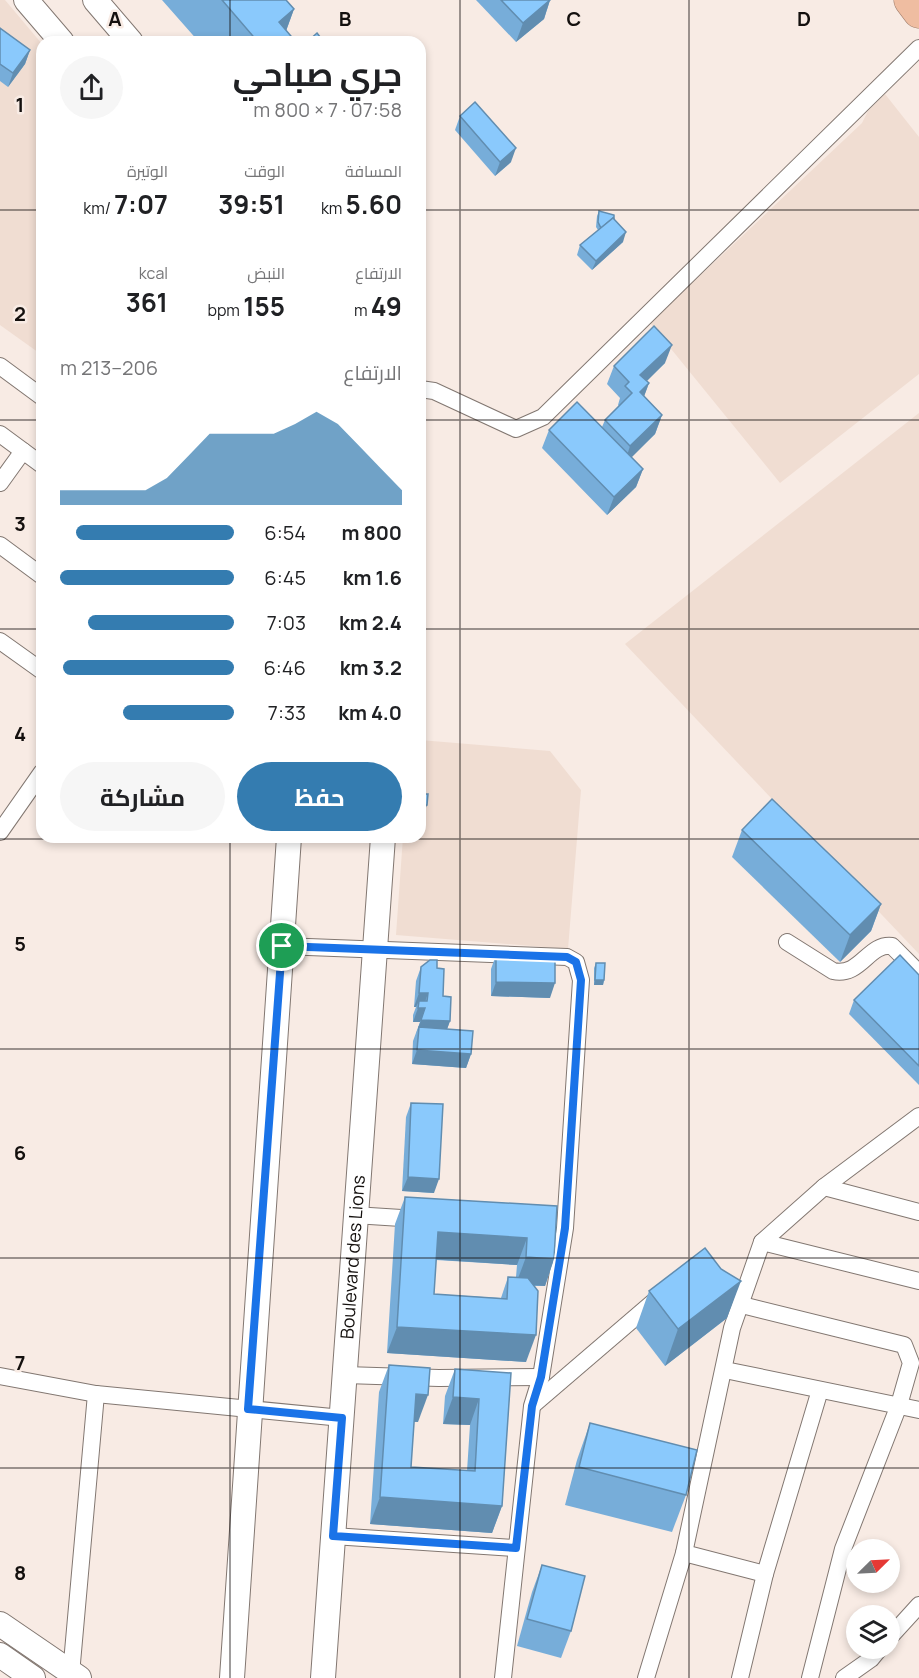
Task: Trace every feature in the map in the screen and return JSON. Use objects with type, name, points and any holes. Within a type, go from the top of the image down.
[{"type":"highway","points":[[910,0],[919,12]]},
{"type":"main road","points":[[26,0],[57,36]]},
{"type":"main road","points":[[95,0],[125,36]]},
{"type":"main road","points":[[232,1678],[248,1409],[290,843]]},
{"type":"main road","name":"Boulevard des Lions","points":[[323,1678],[382,843]]},
{"type":"main road","points":[[0,1624],[75,1676]]},
{"type":"main road","points":[[0,1655],[33,1678]]},
{"type":"street","points":[[426,390],[434,391],[516,429],[543,417],[919,48]]},
{"type":"street","points":[[0,366],[36,393]]},
{"type":"street","points":[[0,435],[36,461]]},
{"type":"street","points":[[0,483],[23,451]]},
{"type":"street","points":[[0,545],[36,572]]},
{"type":"street","points":[[0,641],[36,667]]},
{"type":"street","points":[[0,832],[36,781]]},
{"type":"street","points":[[787,942],[833,971],[842,973],[850,971],[879,948],[892,946],[919,973]]},
{"type":"street","points":[[282,946],[567,957],[576,962],[581,980],[559,1228],[541,1377],[532,1406],[503,1678]]},
{"type":"street","points":[[646,1678],[684,1553],[725,1370],[732,1328],[745,1297],[762,1242],[824,1187],[919,1116]]},
{"type":"street","points":[[824,1187],[919,1212]]},
{"type":"street","points":[[354,1215],[436,1220]]},
{"type":"street","points":[[762,1242],[919,1281]]},
{"type":"street","points":[[732,1278],[745,1297],[912,1346],[911,1363],[898,1405],[843,1549],[810,1678]]},
{"type":"street","points":[[532,1406],[640,1311],[674,1286]]},
{"type":"street","points":[[725,1370],[919,1410]]},
{"type":"street","points":[[345,1375],[439,1378],[541,1377]]},
{"type":"street","points":[[0,1376],[96,1394],[342,1418]]},
{"type":"street","points":[[740,1678],[765,1574],[820,1390]]},
{"type":"street","points":[[75,1676],[96,1394]]},
{"type":"street","points":[[333,1536],[516,1548]]},
{"type":"street","points":[[684,1553],[765,1574]]},
{"type":"street","points":[[900,1626],[917,1608],[919,1592]]},
{"type":"street","points":[[844,1678],[871,1659]]},
{"type":"shaded area","points":[[0,0],[5,0],[36,37],[36,351],[0,325]]},
{"type":"shaded area","points":[[885,94],[919,137],[919,374],[780,483],[650,323],[862,123],[868,111]]},
{"type":"shaded area","points":[[919,413],[919,954],[625,644]]},
{"type":"shaded area","points":[[426,741],[550,751],[581,790],[568,949],[396,935],[403,843],[426,843]]},
{"type":"building","points":[[222,0],[286,0],[294,9],[279,22],[291,36],[253,36]]},
{"type":"building","points":[[501,0],[550,0],[523,23]]},
{"type":"building","points":[[0,28],[30,50],[13,73],[0,64]]},
{"type":"building","points":[[475,102],[516,148],[500,162],[460,116]]},
{"type":"building","points":[[599,211],[614,215],[614,220],[613,218],[601,228],[598,222]]},
{"type":"building","points":[[613,218],[626,232],[596,261],[580,245]]},
{"type":"building","points":[[654,326],[672,345],[640,375],[649,383],[640,392],[662,415],[630,446],[605,420],[632,393],[625,386],[629,382],[614,366]]},
{"type":"building","points":[[577,402],[643,469],[614,497],[549,430]]},
{"type":"building","points":[[772,799],[881,904],[850,935],[742,830]]},
{"type":"building","points":[[496,955],[555,956],[555,983],[496,982]]},
{"type":"building","points":[[900,955],[919,975],[919,1066],[854,1000]]},
{"type":"building","points":[[430,960],[437,960],[437,968],[444,969],[443,996],[451,997],[450,1021],[421,1020],[425,1008],[418,1008],[419,1001],[427,1001],[428,993],[419,993],[421,967]]},
{"type":"building","points":[[596,963],[605,963],[604,980],[595,980]]},
{"type":"building","points":[[419,1027],[473,1031],[471,1054],[417,1050]]},
{"type":"building","points":[[411,1103],[443,1104],[439,1179],[408,1177]]},
{"type":"building","points":[[405,1197],[557,1206],[554,1259],[526,1257],[527,1238],[438,1232],[434,1294],[507,1299],[508,1277],[528,1278],[538,1291],[536,1335],[397,1327]]},
{"type":"building","points":[[705,1248],[721,1269],[741,1281],[678,1329],[649,1291]]},
{"type":"building","points":[[389,1365],[430,1368],[428,1395],[416,1394],[411,1467],[475,1471],[479,1399],[453,1397],[455,1369],[511,1373],[502,1506],[380,1497]]},
{"type":"building","points":[[590,1423],[697,1450],[686,1495],[579,1467]]},
{"type":"building","points":[[542,1565],[585,1576],[571,1631],[527,1619]]},
{"type":"route","points":[[282,946],[567,957],[576,962],[581,980],[565,1228],[541,1377],[532,1406],[516,1548],[333,1536],[342,1418],[248,1409],[282,946]]}]
